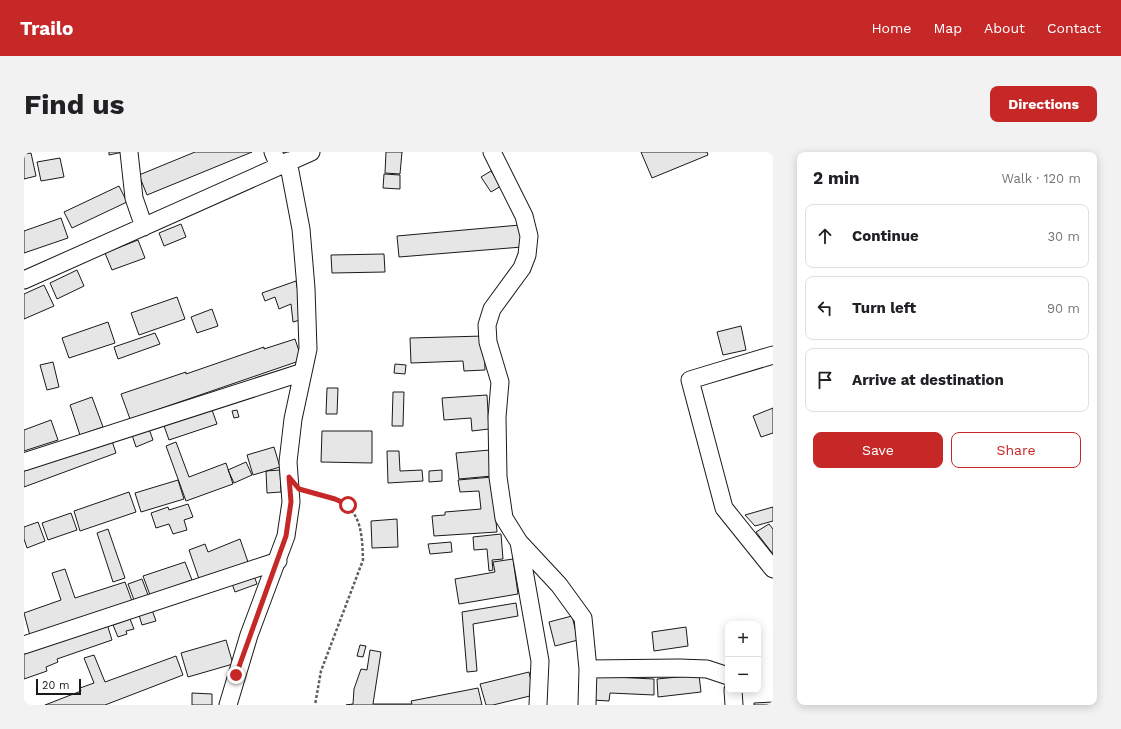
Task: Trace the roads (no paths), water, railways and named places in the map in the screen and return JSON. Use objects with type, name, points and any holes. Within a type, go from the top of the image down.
[{"type":"street","points":[[129,152],[134,198],[144,227]]},
{"type":"street","points":[[24,280],[144,227],[280,160],[311,152]]},
{"type":"street","points":[[492,152],[524,216],[529,236],[527,255],[522,268],[492,309],[488,325],[488,342],[500,382],[497,417],[498,477],[504,518],[519,542],[559,585],[583,618],[588,669],[587,705]]},
{"type":"street","points":[[228,705],[249,635],[278,561],[286,536],[290,508],[288,462],[292,419],[308,349],[306,288],[301,229],[280,160]]},
{"type":"street","points":[[773,355],[690,380],[724,508],[773,569]]},
{"type":"street","points":[[24,462],[303,372]]},
{"type":"street","points":[[519,542],[540,661],[538,705]]},
{"type":"street","points":[[24,645],[278,561]]},
{"type":"street","points":[[588,669],[686,668],[706,670],[725,675]]},
{"type":"street","points":[[734,693],[734,705]]}]
